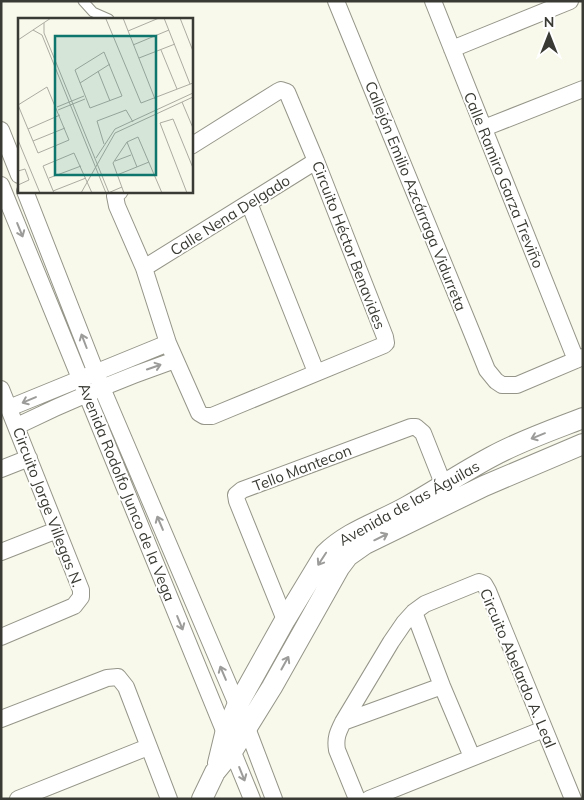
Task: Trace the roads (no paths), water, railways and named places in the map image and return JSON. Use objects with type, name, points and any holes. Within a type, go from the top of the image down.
[{"type":"street","name":"Callejón Emilio Azcárraga Vidurreta","points":[[336,1],[484,363],[494,378],[502,385],[517,385],[579,358]]},
{"type":"street","name":"Calle Ramiro Garza Treviño","points":[[433,1],[579,358]]},
{"type":"street","points":[[452,50],[570,1]]},
{"type":"street","points":[[484,128],[583,89]]},
{"type":"street","name":"Circuito Héctor Benavides","points":[[119,192],[115,196],[117,206],[144,268],[168,343],[199,413],[204,416],[212,416],[381,347],[386,343],[289,94],[285,90],[277,92],[192,145]]},
{"type":"street","points":[[1,130],[18,172]]},
{"type":"street","name":"Calle Nena Delgado","points":[[144,268],[316,161]]},
{"type":"street","name":"Avenida Rodolfo Junco de la Vega","points":[[1,185],[247,728],[274,799]]},
{"type":"street","name":"Avenida Rodolfo Junco de la Vega","points":[[25,192],[92,383],[252,799]]},
{"type":"street","points":[[249,203],[316,372]]},
{"type":"street","points":[[9,408],[56,397],[92,383],[128,368],[168,343]]},
{"type":"street","points":[[128,368],[175,360]]},
{"type":"street","name":"Circuito Jorge Villegas N.","points":[[1,389],[81,590],[81,597],[74,606],[1,637]]},
{"type":"street","points":[[16,426],[56,397]]},
{"type":"street","name":"Avenida de las Águilas","points":[[202,799],[229,742],[237,706],[285,620],[325,554],[345,537],[407,506],[512,447],[583,418]]},
{"type":"street","name":"Tello Mantecon","points":[[285,620],[237,501],[236,495],[242,490],[411,427],[423,433],[451,502]]},
{"type":"street","name":"Avenida de las Águilas","points":[[229,742],[247,728],[339,568],[348,556],[365,544],[484,486],[583,444]]},
{"type":"street","points":[[1,469],[29,458]]},
{"type":"street","points":[[1,552],[57,530]]},
{"type":"street","name":"Circuito Abelardo A. Leal","points":[[357,799],[337,750],[337,732],[391,642],[414,612],[425,604],[475,582],[482,582],[488,591],[573,799]]},
{"type":"street","points":[[414,612],[472,757]]},
{"type":"street","points":[[1,719],[107,678],[118,677],[126,687],[169,799]]},
{"type":"street","points":[[343,722],[442,686]]},
{"type":"street","points":[[369,799],[544,729]]},
{"type":"street","points":[[18,799],[148,747]]},
{"type":"lane","points":[[83,1],[93,12],[107,18]]}]
